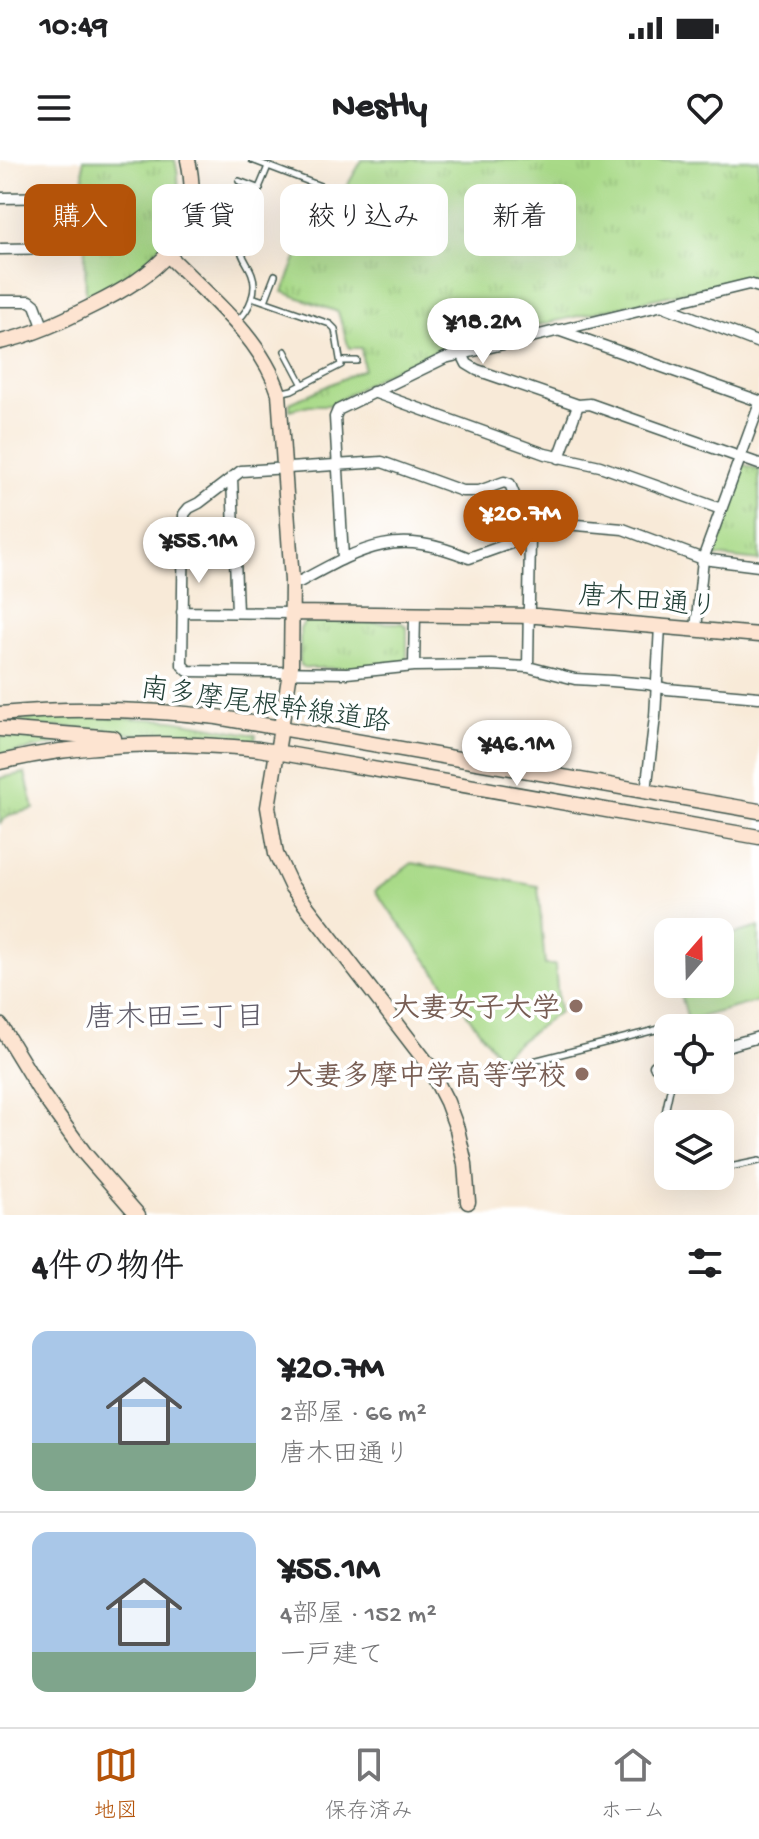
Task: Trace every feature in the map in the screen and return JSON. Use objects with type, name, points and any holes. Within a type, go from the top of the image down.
[{"type":"main road","points":[[188,160],[191,184]]},
{"type":"main road","points":[[0,342],[44,329],[126,289],[152,272],[167,256]]},
{"type":"main road","points":[[169,256],[234,323],[267,363],[279,393],[292,581],[291,672],[268,807],[271,838],[291,886],[427,1063],[457,1129],[465,1164],[469,1208]]},
{"type":"main road","name":"唐木田通り","points":[[292,613],[528,616],[759,635]]},
{"type":"main road","name":"南多摩尾根幹線道路","points":[[0,714],[133,710],[203,716],[759,811]]},
{"type":"main road","points":[[0,729],[158,742]]},
{"type":"main road","name":"南多摩尾根幹線道路","points":[[0,762],[84,747],[158,742],[277,752],[759,837]]},
{"type":"main road","points":[[0,1025],[42,1094],[85,1154],[138,1215]]},
{"type":"street","points":[[0,198],[69,197],[73,201],[74,244],[71,248],[0,249]]},
{"type":"street","points":[[343,558],[336,412],[445,358],[659,304],[749,284],[759,287]]},
{"type":"street","points":[[0,301],[30,301],[35,305],[44,329]]},
{"type":"street","points":[[659,304],[759,343]]},
{"type":"street","points":[[557,329],[759,403],[703,559],[696,629]]},
{"type":"street","points":[[462,354],[467,364],[477,370],[578,405],[590,404],[759,464]]},
{"type":"street","points":[[373,392],[559,458],[600,466],[721,509]]},
{"type":"street","points":[[559,458],[578,405]]},
{"type":"street","points":[[528,667],[530,536],[510,484],[504,482],[479,491],[462,491],[382,462],[241,471],[184,514],[182,665],[185,670],[347,673],[414,666],[492,665],[528,667],[575,679],[759,697]]},
{"type":"street","points":[[232,477],[237,612]]},
{"type":"street","points":[[292,581],[301,581],[343,558],[378,544],[443,547],[469,558],[565,524],[623,529],[703,559],[759,566]]},
{"type":"street","points":[[182,612],[292,613]]},
{"type":"street","points":[[414,666],[415,615]]},
{"type":"street","points":[[646,791],[660,626]]},
{"type":"street","points":[[734,1044],[759,1037]]},
{"type":"lane","points":[[252,160],[316,184]]},
{"type":"lane","points":[[261,184],[267,164]]},
{"type":"lane","points":[[239,181],[247,184]]},
{"type":"lane","points":[[234,323],[246,312],[252,297],[253,277],[243,256]]},
{"type":"lane","points":[[265,301],[275,275]]},
{"type":"lane","points":[[252,297],[333,326],[341,365],[303,385],[279,393]]},
{"type":"lane","points":[[285,351],[303,385]]},
{"type":"lane","points":[[341,361],[357,361]]},
{"type":"lane","points":[[502,1069],[654,1031]]},
{"type":"lane","points":[[734,1166],[759,1161]]},
{"type":"green space","points":[[83,160],[175,160],[178,175],[178,184],[152,184],[152,256],[124,279],[86,297],[85,256],[136,256],[136,184],[84,184]]},
{"type":"green space","points":[[362,160],[759,160],[759,280],[753,278],[716,285],[472,340],[435,351],[380,376],[330,405],[309,405],[290,410],[290,403],[364,369],[361,348],[349,348],[338,312],[283,292],[297,256],[448,256],[448,184],[348,184]]},
{"type":"green space","points":[[742,464],[759,470],[759,561],[715,556],[710,549]]},
{"type":"green space","points":[[305,621],[402,623],[407,627],[407,659],[402,664],[305,668],[300,664],[300,629]]},
{"type":"green space","points":[[71,716],[172,720],[256,735],[255,741],[0,725],[0,721]]},
{"type":"green space","points":[[0,736],[73,741],[0,755]]},
{"type":"green space","points":[[25,773],[34,809],[9,815],[0,823],[0,778]]},
{"type":"green space","points":[[412,863],[538,886],[545,965],[555,965],[559,1012],[499,1057],[375,891]]},
{"type":"green space","points":[[759,927],[759,1001],[710,1014],[686,1014],[682,998],[734,998],[734,934]]},
{"type":"place","name":"大妻女子大学","points":[[576,1006]]},
{"type":"place","name":"大妻多摩中学高等学校","points":[[582,1074]]},
{"type":"district","name":"唐木田三丁目","points":[[175,1016]]}]
